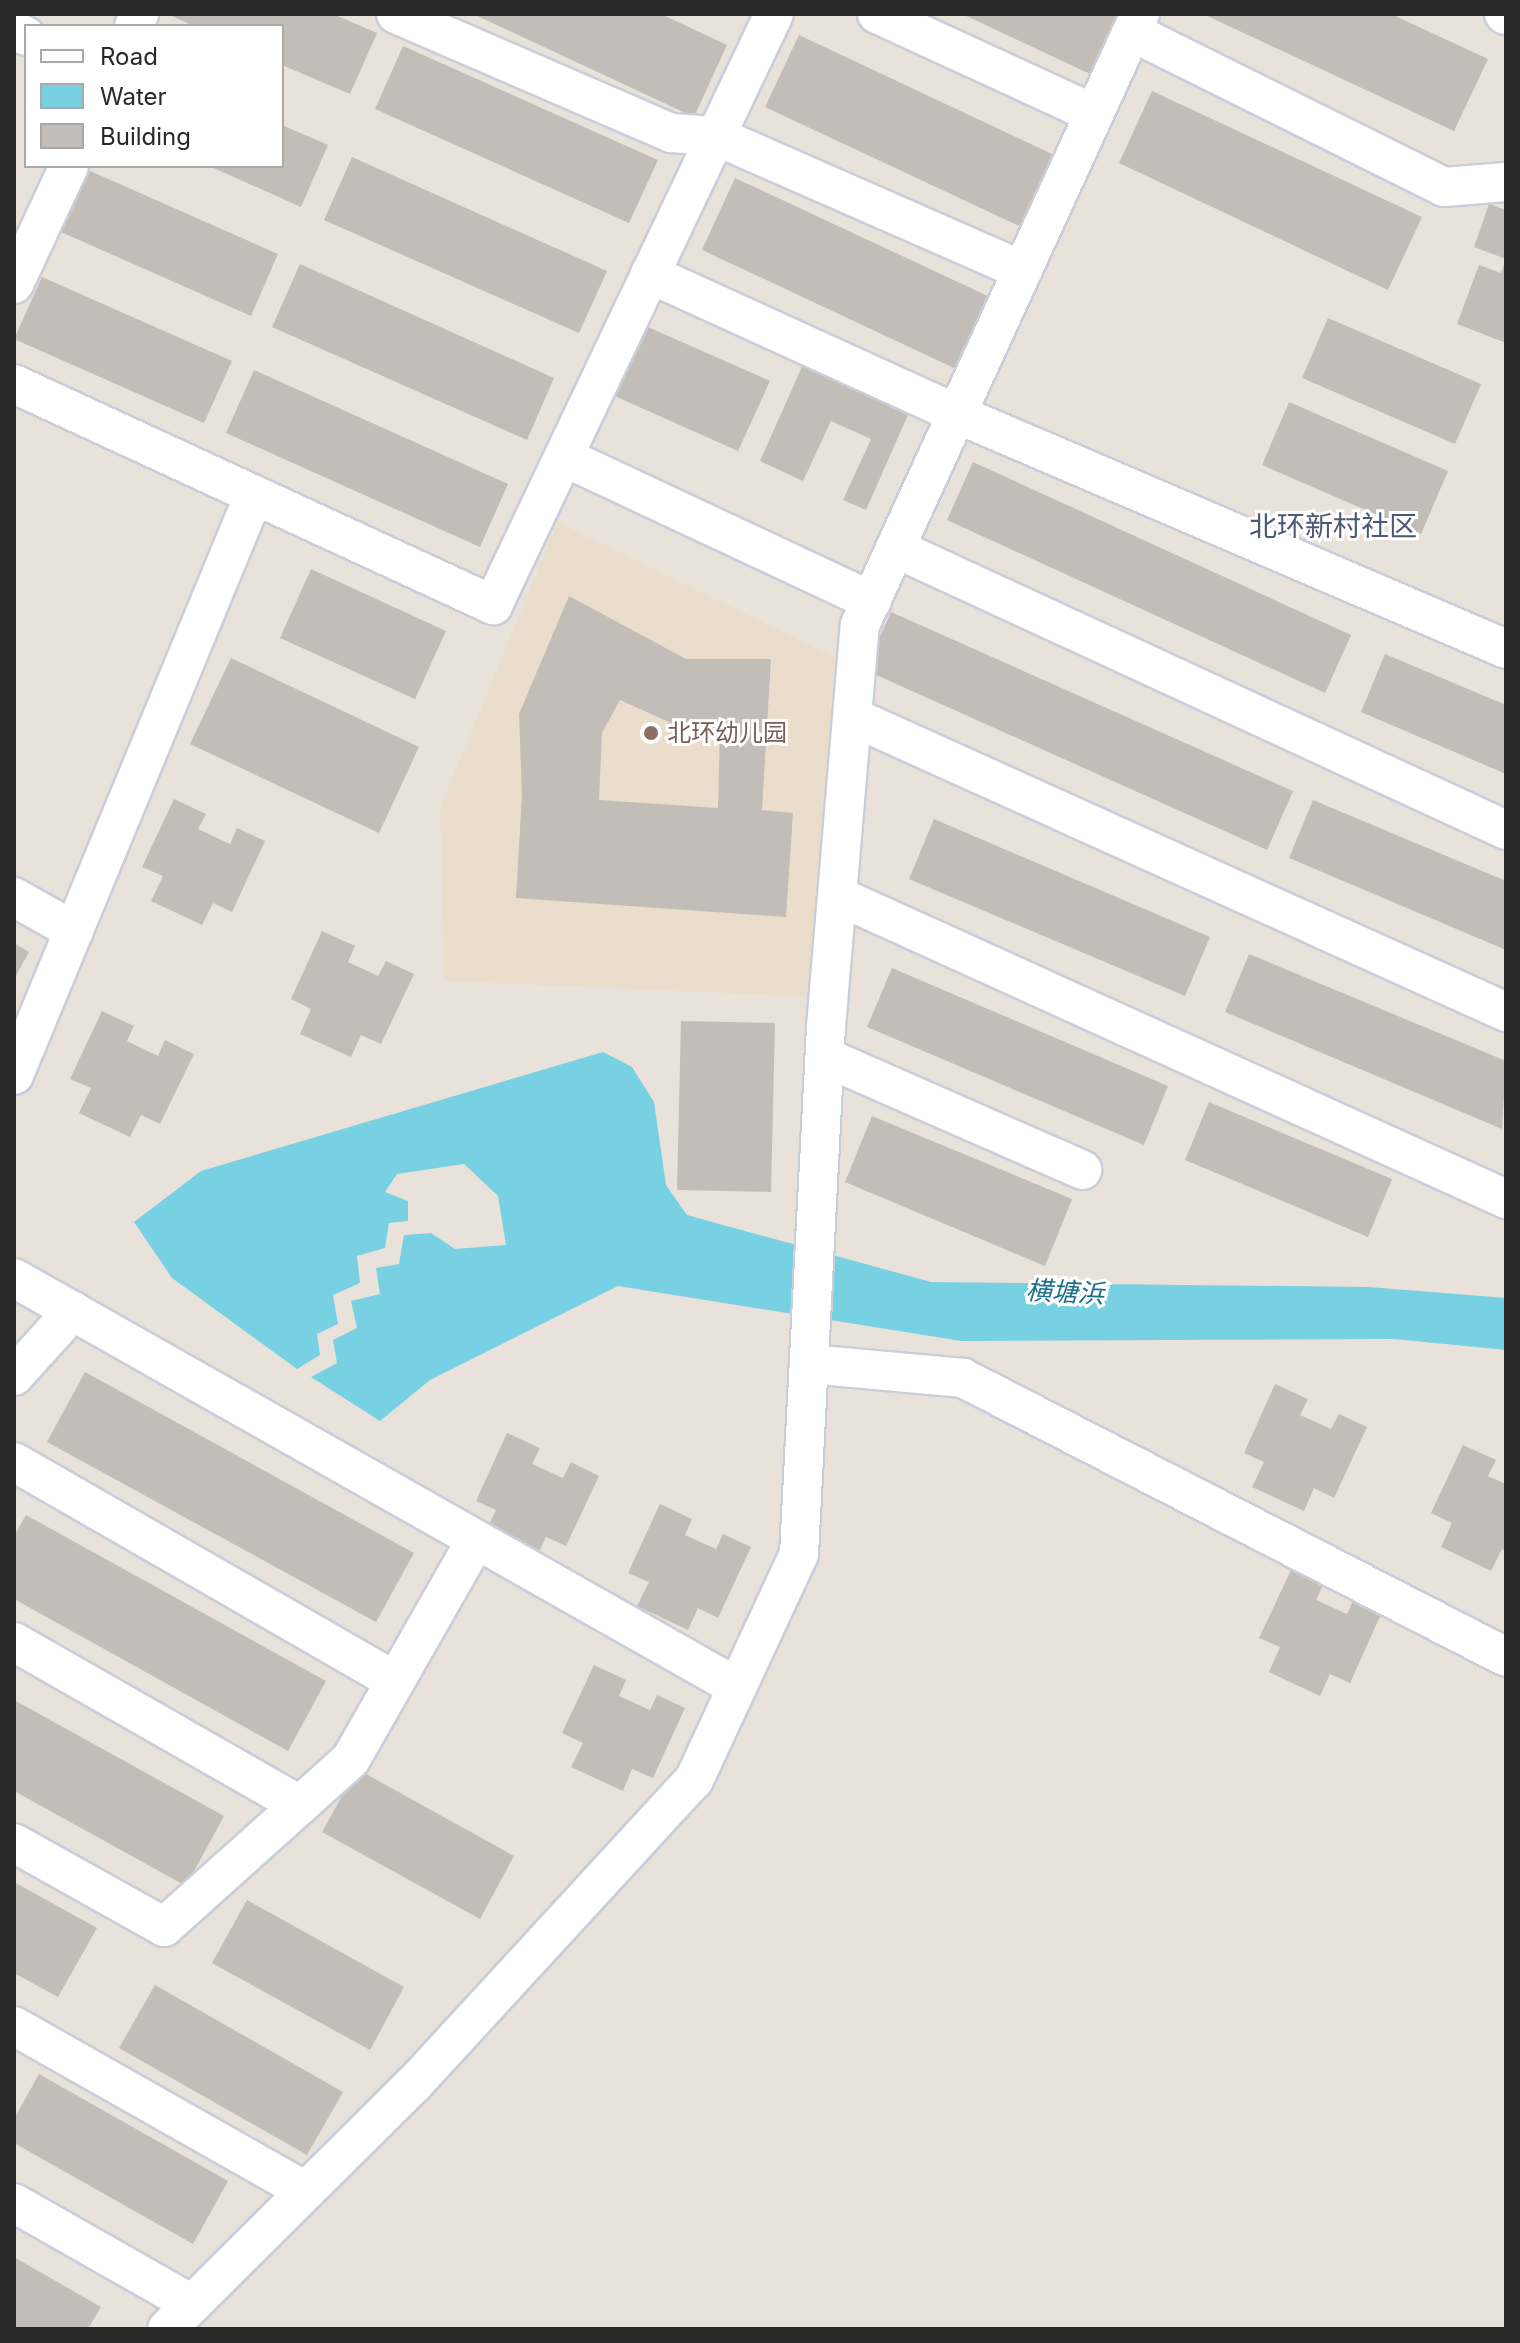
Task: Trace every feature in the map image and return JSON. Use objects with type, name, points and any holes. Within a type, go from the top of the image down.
[{"type":"lane","points":[[396,14],[671,133],[716,136],[1023,271]]},
{"type":"lane","points":[[14,384],[493,605],[774,14]]},
{"type":"lane","points":[[877,14],[1094,114]]},
{"type":"lane","points":[[14,2203],[180,2316],[414,2084],[694,1780],[799,1554],[825,1057],[860,625],[1136,23],[1444,187],[1506,182]]},
{"type":"lane","points":[[14,284],[68,168]]},
{"type":"lane","points":[[650,274],[957,414],[1506,649]]},
{"type":"lane","points":[[564,457],[872,601]]},
{"type":"lane","points":[[15,1069],[254,495]]},
{"type":"lane","points":[[895,548],[1506,830]]},
{"type":"lane","points":[[853,717],[1506,1012]]},
{"type":"lane","points":[[838,896],[1506,1199]]},
{"type":"lane","points":[[14,897],[74,931]]},
{"type":"lane","points":[[825,1057],[1082,1170]]},
{"type":"lane","points":[[14,1278],[737,1687]]},
{"type":"lane","points":[[14,1376],[73,1311]]},
{"type":"lane","points":[[809,1364],[963,1378],[1506,1657]]},
{"type":"lane","points":[[14,1462],[395,1681]]},
{"type":"lane","points":[[14,1843],[164,1927],[351,1759],[476,1540]]},
{"type":"lane","points":[[14,1642],[300,1805]]},
{"type":"lane","points":[[14,2026],[306,2191]]},
{"type":"shaded area","name":"北环幼儿园","points":[[558,522],[834,657],[816,997],[445,981],[440,808]]},
{"type":"water","name":"横塘浜","points":[[603,1052],[632,1067],[654,1102],[666,1185],[687,1215],[931,1282],[1369,1287],[1506,1298],[1506,1350],[1394,1339],[961,1341],[618,1286],[430,1380],[380,1421],[311,1377],[337,1363],[333,1340],[357,1328],[351,1301],[380,1294],[376,1268],[399,1264],[404,1235],[431,1233],[455,1249],[506,1245],[498,1196],[464,1164],[397,1174],[385,1192],[408,1201],[408,1221],[389,1223],[385,1248],[357,1256],[360,1283],[333,1295],[338,1324],[317,1334],[320,1355],[297,1369],[172,1278],[134,1222],[201,1171]]},
{"type":"building","points":[[167,14],[333,14],[377,33],[350,94],[284,66],[284,24],[190,24]]},
{"type":"building","points":[[473,14],[661,14],[727,45],[694,117]]},
{"type":"building","points":[[962,14],[1136,14],[1105,81]]},
{"type":"building","points":[[1203,14],[1391,14],[1488,59],[1454,131]]},
{"type":"building","points":[[799,35],[1069,162],[1036,234],[765,107]]},
{"type":"building","points":[[403,46],[658,160],[629,223],[375,109]]},
{"type":"building","points":[[1152,91],[1422,217],[1388,290],[1119,163]]},
{"type":"building","points":[[284,126],[328,145],[301,207],[213,168],[284,168]]},
{"type":"building","points":[[352,157],[607,271],[579,333],[324,220]]},
{"type":"building","points":[[88,170],[278,254],[251,316],[61,232]]},
{"type":"building","points":[[735,178],[1005,304],[971,376],[702,250]]},
{"type":"building","points":[[1489,204],[1506,210],[1506,259],[1474,247]]},
{"type":"building","points":[[1506,259],[1506,343],[1457,324],[1479,265],[1501,273]]},
{"type":"building","points":[[300,264],[554,378],[527,440],[272,327]]},
{"type":"building","points":[[42,277],[232,361],[204,423],[14,339]]},
{"type":"building","points":[[1328,318],[1481,384],[1455,444],[1302,378]]},
{"type":"building","points":[[641,324],[770,381],[738,451],[610,394]]},
{"type":"building","points":[[805,360],[911,408],[866,510],[843,500],[871,439],[831,421],[803,481],[760,461]]},
{"type":"building","points":[[254,370],[508,484],[480,547],[226,433]]},
{"type":"building","points":[[1289,402],[1448,471],[1421,534],[1262,465]]},
{"type":"building","points":[[973,462],[1351,635],[1325,693],[947,520]]},
{"type":"building","points":[[311,569],[446,631],[415,699],[280,638]]},
{"type":"building","points":[[569,596],[686,659],[771,659],[762,810],[793,813],[786,917],[516,898],[522,794],[519,714]],"holes":[[[620,700],[689,731],[720,732],[718,808],[599,800],[602,733]]]},
{"type":"building","points":[[891,612],[1293,791],[1267,850],[865,670]]},
{"type":"building","points":[[1385,654],[1506,705],[1506,774],[1361,712]]},
{"type":"building","points":[[231,658],[419,747],[379,833],[190,744]]},
{"type":"building","points":[[174,799],[206,814],[198,829],[230,844],[237,828],[265,841],[232,912],[213,903],[202,925],[151,901],[163,876],[142,867]]},
{"type":"building","points":[[1313,800],[1506,881],[1506,950],[1289,858]]},
{"type":"building","points":[[934,819],[1210,937],[1185,996],[909,879]]},
{"type":"building","points":[[322,931],[355,946],[348,962],[378,976],[386,961],[414,974],[381,1044],[361,1035],[351,1057],[300,1034],[311,1009],[291,999]]},
{"type":"building","points":[[14,943],[29,952],[14,979]]},
{"type":"building","points":[[1249,954],[1506,1061],[1502,1129],[1225,1012]]},
{"type":"building","points":[[892,968],[1168,1086],[1144,1145],[867,1027]]},
{"type":"building","points":[[102,1011],[134,1026],[127,1041],[158,1056],[165,1040],[194,1054],[160,1124],[141,1115],[130,1137],[79,1113],[91,1088],[70,1079]]},
{"type":"building","points":[[681,1021],[775,1023],[771,1192],[677,1190]]},
{"type":"building","points":[[1209,1102],[1392,1179],[1368,1237],[1185,1160]]},
{"type":"building","points":[[872,1116],[1072,1199],[1045,1266],[845,1182]]},
{"type":"building","points":[[85,1372],[414,1553],[376,1622],[47,1442]]},
{"type":"building","points":[[1275,1384],[1308,1399],[1300,1415],[1331,1429],[1339,1414],[1367,1427],[1334,1498],[1314,1488],[1304,1511],[1252,1487],[1264,1462],[1244,1453]]},
{"type":"building","points":[[507,1433],[540,1448],[532,1464],[563,1478],[571,1462],[599,1476],[566,1546],[546,1537],[536,1559],[484,1535],[496,1510],[476,1501]]},
{"type":"building","points":[[1463,1445],[1496,1460],[1488,1476],[1506,1484],[1506,1551],[1502,1549],[1491,1571],[1441,1547],[1452,1523],[1431,1513]]},
{"type":"building","points":[[660,1504],[692,1519],[685,1535],[716,1549],[723,1534],[751,1547],[718,1618],[698,1608],[688,1630],[637,1606],[649,1582],[628,1573]]},
{"type":"building","points":[[26,1515],[326,1681],[288,1751],[14,1599],[14,1536]]},
{"type":"building","points":[[1291,1570],[1323,1585],[1316,1600],[1347,1614],[1354,1599],[1382,1612],[1350,1683],[1330,1674],[1320,1696],[1269,1672],[1280,1647],[1259,1638]]},
{"type":"building","points":[[594,1665],[626,1680],[619,1696],[650,1710],[657,1695],[685,1708],[653,1778],[632,1769],[623,1791],[571,1767],[583,1743],[562,1733]]},
{"type":"building","points":[[14,1700],[224,1816],[186,1886],[14,1791]]},
{"type":"building","points":[[357,1769],[514,1856],[480,1919],[322,1832]]},
{"type":"building","points":[[14,1882],[97,1928],[58,1997],[14,1973]]},
{"type":"building","points":[[247,1900],[404,1987],[370,2050],[212,1963]]},
{"type":"building","points":[[155,1985],[343,2092],[307,2155],[119,2048]]},
{"type":"building","points":[[39,2074],[228,2181],[193,2244],[14,2143],[14,2119]]},
{"type":"building","points":[[14,2257],[101,2307],[88,2329],[14,2329]]},
{"type":"place","name":"北环幼儿园","points":[[651,733]]},
{"type":"district","name":"北环新村社区","points":[[1333,526]]}]
